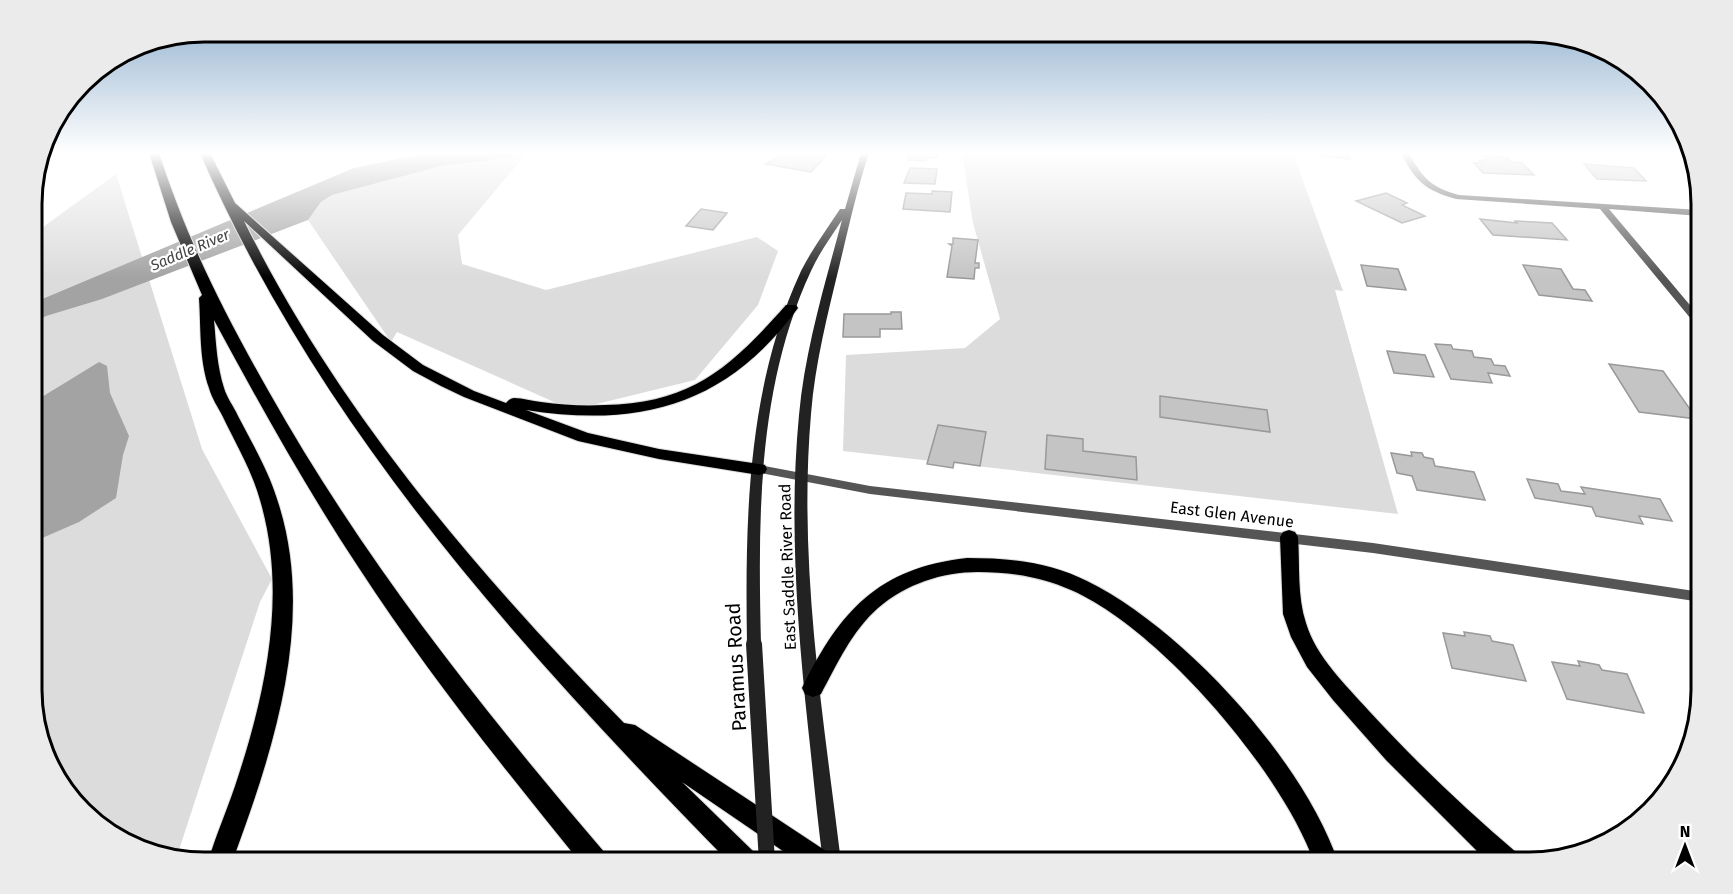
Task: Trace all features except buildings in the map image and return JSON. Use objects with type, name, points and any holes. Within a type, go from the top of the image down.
[{"type":"highway","points":[[168,195],[205,288],[274,419],[346,535],[452,684],[525,778],[588,852]]},
{"type":"highway","points":[[224,195],[260,266],[332,385],[408,490],[519,625],[596,711],[736,852]]},
{"type":"highway","points":[[226,200],[378,338],[418,368],[469,394],[584,437],[659,454],[759,469]]},
{"type":"highway","points":[[205,288],[215,385],[269,501],[282,556],[284,584],[280,644],[275,676],[256,755],[223,852]]},
{"type":"highway","points":[[469,394],[531,406],[566,409],[627,408],[679,399],[696,392],[730,370],[765,338],[791,308]]},
{"type":"highway","points":[[1289,537],[1296,624],[1321,668],[1339,692],[1407,769],[1457,818],[1496,852]]},
{"type":"highway","points":[[813,688],[851,624],[871,603],[906,581],[953,566],[978,564],[1004,565],[1056,575],[1078,583],[1124,611],[1161,642],[1209,689],[1261,749],[1299,803],[1312,826],[1322,852]]},
{"type":"highway","points":[[596,711],[805,852]]},
{"type":"main road","name":"East Saddle River Road","points":[[831,852],[813,688],[802,536],[802,477],[805,415],[815,345],[851,195]]},
{"type":"main road","name":"East Saddle River Road","points":[[759,469],[768,399],[791,308],[806,270],[848,202]]},
{"type":"main road","name":"Paramus Road","points":[[759,469],[753,557],[754,644],[766,852]]},
{"type":"street","points":[[1452,195],[1477,200],[1691,212]]},
{"type":"street","points":[[1602,206],[1691,312]]},
{"type":"street","name":"East Glen Avenue","points":[[759,469],[870,490],[1289,537],[1533,570],[1691,595]]},
{"type":"shaded area","points":[[87,195],[122,195],[202,449],[272,579],[260,602],[179,850],[132,835],[114,825],[89,805],[75,789],[54,752],[43,711],[42,228]]},
{"type":"shaded area","points":[[332,195],[492,195],[458,235],[462,264],[546,290],[757,237],[778,251],[758,305],[695,380],[572,410],[397,332],[391,342],[308,220],[321,202]]},
{"type":"shaded area","points":[[969,195],[1308,195],[1343,291],[1335,290],[1398,514],[843,451],[846,355],[965,348],[1000,319],[973,223]]},
{"type":"water","name":"Saddle River","points":[[290,195],[333,195],[321,202],[308,220],[102,299],[42,318],[42,299]]},
{"type":"water","points":[[99,362],[107,366],[110,393],[129,436],[123,455],[116,498],[79,522],[42,538],[42,397]]}]
